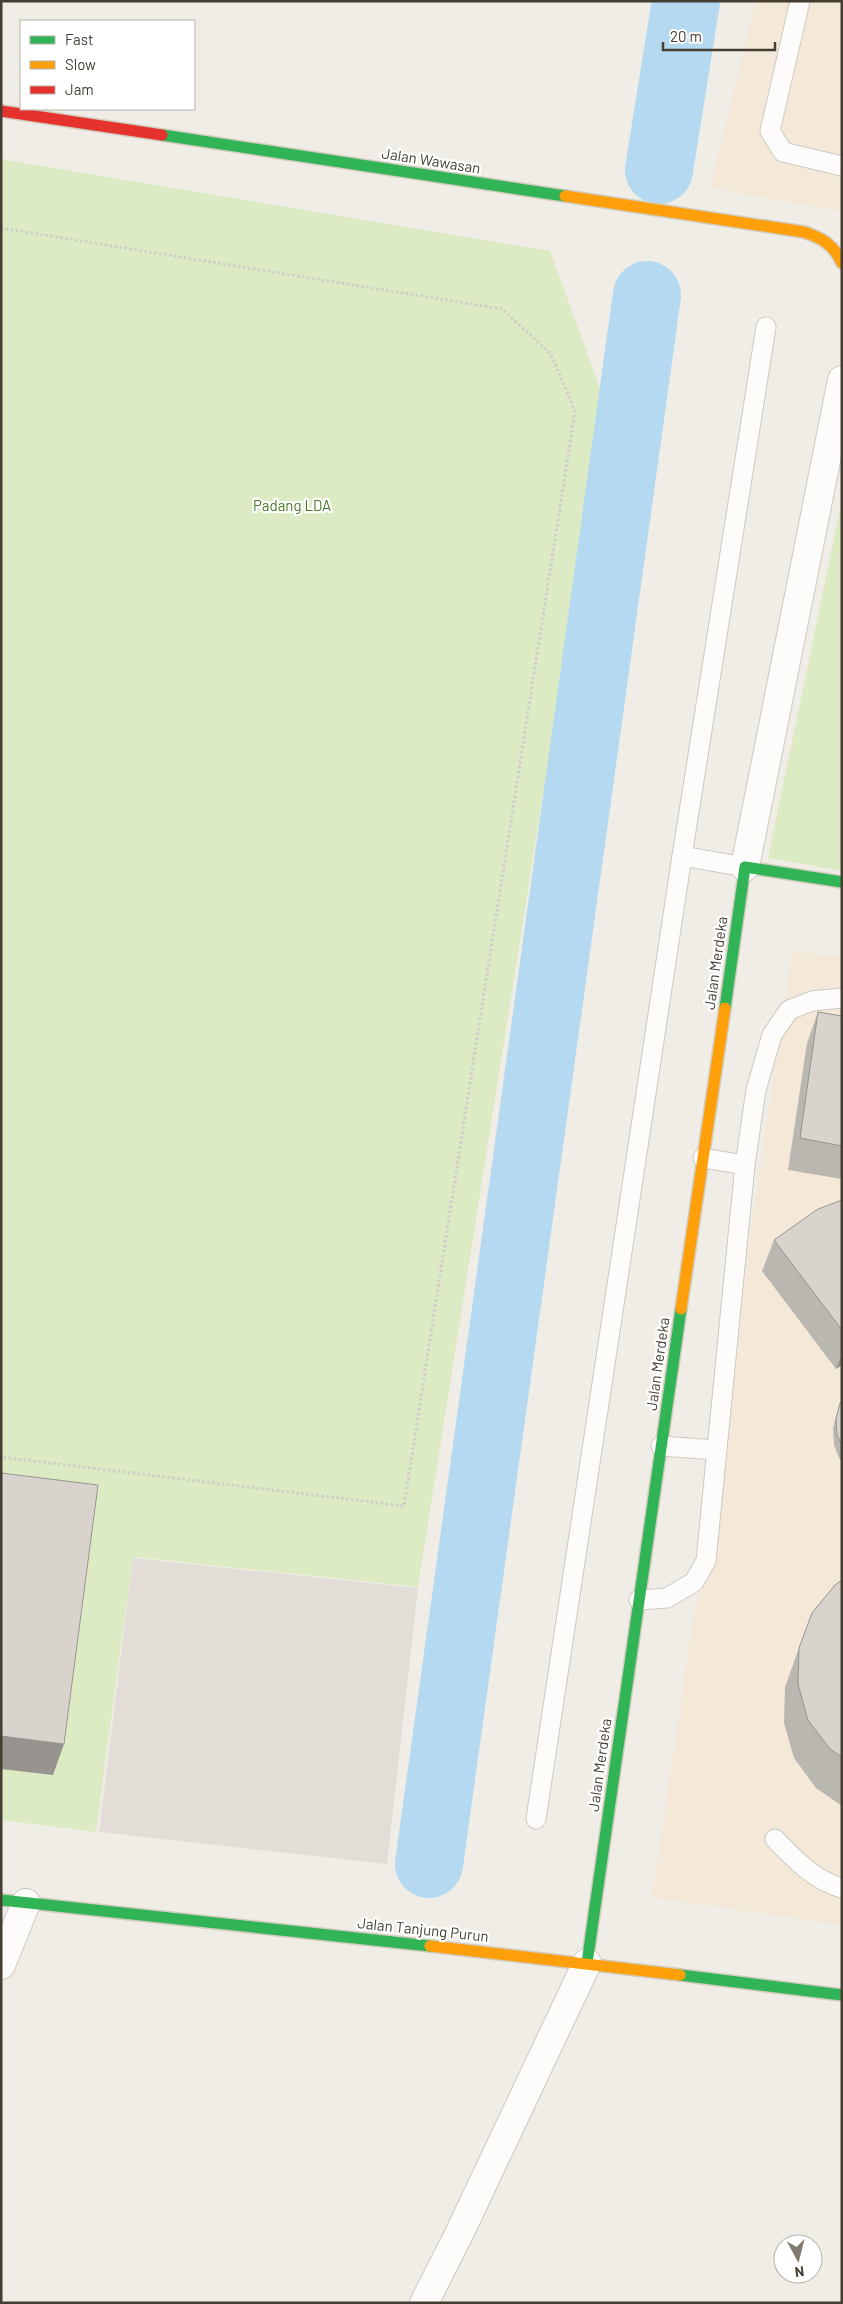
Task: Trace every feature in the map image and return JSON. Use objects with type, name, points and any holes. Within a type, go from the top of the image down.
[{"type":"street","name":"Jalan Wawasan","points":[[1,111],[594,201],[696,214],[804,232],[825,240],[838,251],[842,264]]},
{"type":"street","points":[[842,380],[745,866],[842,882]]},
{"type":"street","name":"Jalan Merdeka","points":[[587,1962],[745,866]]},
{"type":"street","points":[[1,1965],[13,1901]]},
{"type":"street","name":"Jalan Tanjung Purun","points":[[13,1901],[587,1962],[842,1995]]},
{"type":"street","points":[[424,2303],[459,2234],[587,1962]]},
{"type":"lane","points":[[800,1],[770,131],[783,152],[842,166]]},
{"type":"lane","points":[[536,1819],[682,856],[766,327]]},
{"type":"lane","points":[[682,856],[745,866]]},
{"type":"lane","points":[[639,1600],[667,1598],[694,1582],[706,1561],[745,1165],[756,1090],[772,1035],[789,1010],[812,1001],[842,998]]},
{"type":"lane","points":[[703,1158],[745,1165]]},
{"type":"lane","points":[[661,1446],[716,1450]]},
{"type":"lane","points":[[775,1839],[801,1864],[829,1885],[842,1888]]},
{"type":"path","points":[[1,228],[502,309],[551,354],[575,411],[404,1506],[1,1457]]},
{"type":"shaded area","points":[[756,1],[842,1],[842,211],[710,188]]},
{"type":"shaded area","points":[[792,951],[842,958],[842,1925],[652,1897]]},
{"type":"shaded area","points":[[133,1558],[418,1588],[387,1864],[99,1832]]},
{"type":"green space","name":"Padang LDA","points":[[1,159],[550,251],[605,402],[418,1587],[133,1557],[96,1832],[1,1820]]},
{"type":"green space","points":[[842,500],[842,871],[768,858]]},
{"type":"building","points":[[818,1012],[842,1016],[842,1146],[800,1138]]},
{"type":"building","points":[[842,1200],[842,1330],[774,1240],[818,1209]]},
{"type":"building","points":[[842,1401],[842,1445],[837,1435],[836,1419]]},
{"type":"building","points":[[1,1473],[98,1485],[64,1744],[1,1736]]},
{"type":"building","points":[[842,1580],[842,1757],[830,1749],[808,1720],[798,1684],[799,1648],[812,1613],[835,1585]]},
{"type":"waterway","points":[[659,170],[686,1]]},
{"type":"waterway","points":[[429,1864],[647,295]]},
{"type":"traffic: fast","points":[[162,135],[565,196]]},
{"type":"traffic: fast","points":[[725,1008],[745,867],[842,882]]},
{"type":"traffic: fast","points":[[587,1963],[681,1309]]},
{"type":"traffic: fast","points":[[1,1900],[430,1946]]},
{"type":"traffic: fast","points":[[680,1975],[842,1995]]},
{"type":"traffic: slow","points":[[565,196],[804,232],[827,243],[835,251],[842,263]]},
{"type":"traffic: slow","points":[[681,1309],[725,1008]]},
{"type":"traffic: slow","points":[[430,1946],[680,1975]]},
{"type":"traffic: jam","points":[[1,111],[162,135]]}]
